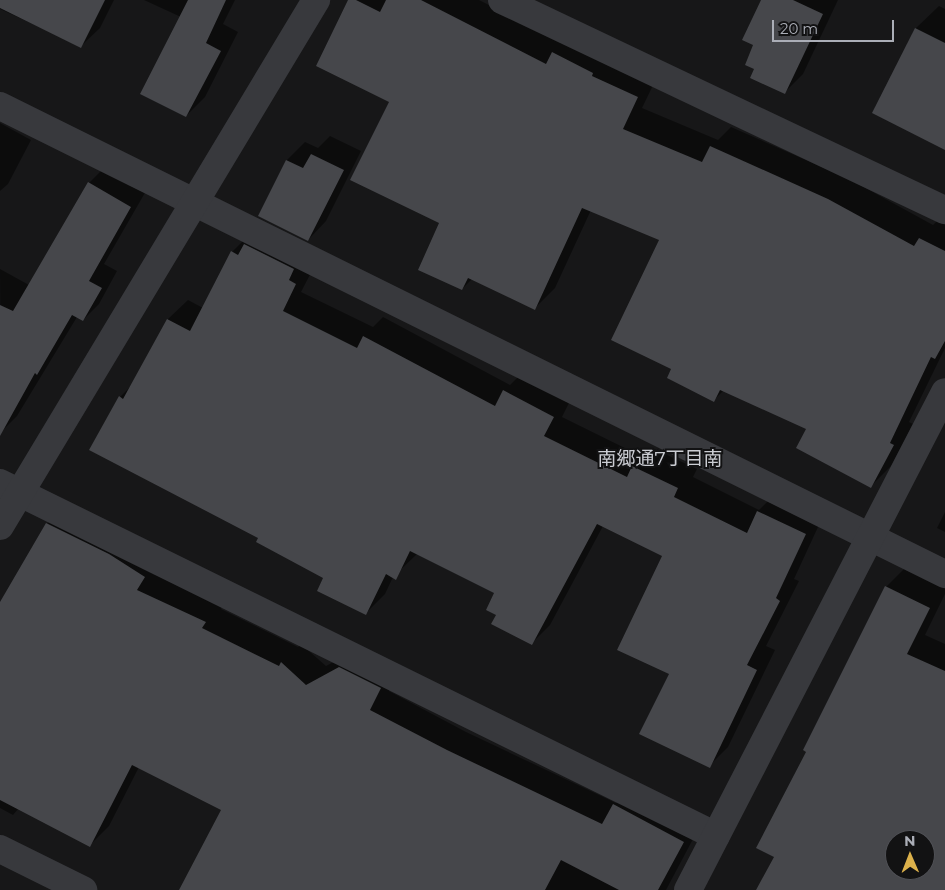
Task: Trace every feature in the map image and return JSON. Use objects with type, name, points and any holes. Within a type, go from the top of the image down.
[{"type":"street","points":[[0,526],[10,489],[195,202],[316,0]]},
{"type":"street","points":[[502,0],[945,210]]},
{"type":"street","points":[[0,106],[871,535],[945,574]]},
{"type":"street","points":[[688,890],[945,392]]},
{"type":"street","points":[[10,489],[716,836]]},
{"type":"street","points":[[0,849],[83,890]]},
{"type":"building","points":[[0,0],[105,0],[81,48],[0,8]]},
{"type":"building","points":[[188,0],[226,0],[206,43],[221,51],[186,117],[140,94]]},
{"type":"building","points":[[348,0],[356,0],[380,12],[386,0],[421,0],[546,64],[552,52],[593,73],[592,76],[638,97],[623,129],[702,162],[710,146],[828,199],[914,246],[919,238],[945,251],[945,341],[935,359],[931,357],[890,443],[894,445],[871,488],[796,448],[806,429],[720,390],[714,402],[667,378],[671,369],[611,340],[659,240],[582,208],[535,310],[468,278],[462,290],[418,270],[439,223],[350,180],[389,102],[316,66]]},
{"type":"building","points":[[761,0],[793,0],[823,14],[785,94],[750,78],[754,69],[745,65],[753,45],[742,40]]},
{"type":"building","points":[[915,28],[945,43],[945,150],[872,113]]},
{"type":"building","points":[[311,154],[344,170],[308,241],[258,216],[286,160],[303,168]]},
{"type":"building","points":[[88,182],[131,207],[89,281],[102,288],[83,321],[72,315],[37,375],[35,373],[0,436],[0,305],[13,311]]},
{"type":"building","points":[[244,244],[294,269],[289,280],[296,284],[283,311],[357,348],[363,336],[495,406],[503,390],[554,417],[544,436],[627,477],[632,466],[678,488],[674,497],[747,533],[757,511],[806,534],[776,598],[780,601],[747,665],[757,670],[710,768],[639,734],[669,674],[617,650],[662,556],[597,524],[532,645],[491,624],[496,615],[486,610],[494,593],[410,551],[396,580],[386,574],[366,615],[317,591],[323,578],[256,542],[258,538],[89,450],[119,396],[123,399],[167,319],[190,331],[231,251],[238,255]]},
{"type":"building","points":[[46,523],[109,554],[145,577],[137,590],[206,622],[202,628],[279,666],[281,662],[306,685],[339,667],[381,688],[370,710],[447,750],[602,824],[613,804],[684,842],[658,890],[619,890],[561,860],[545,890],[179,890],[221,810],[132,765],[90,847],[0,800],[0,602]]},
{"type":"building","points":[[885,586],[930,608],[907,654],[945,671],[945,890],[756,890],[774,857],[756,848],[806,752],[803,750]]},
{"type":"district","name":"南郷通7丁目南","points":[[660,459]]}]
